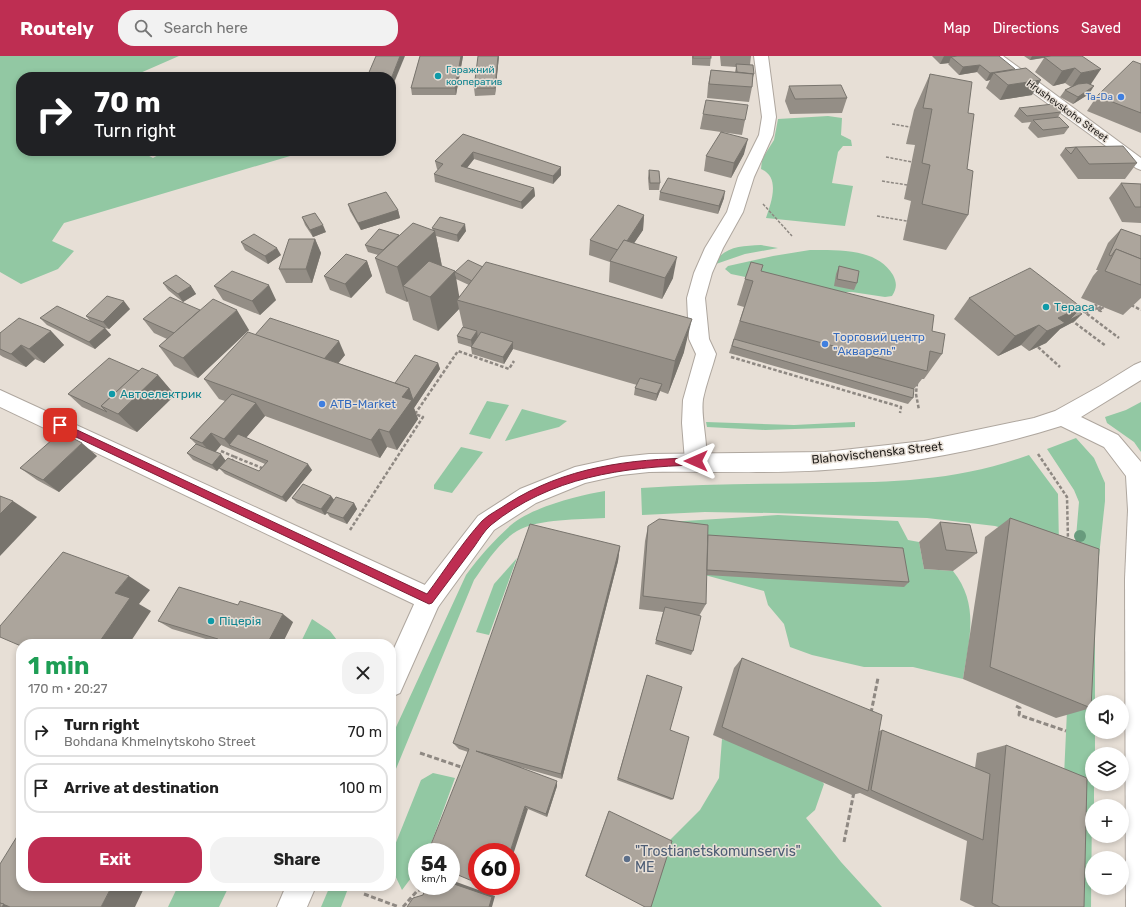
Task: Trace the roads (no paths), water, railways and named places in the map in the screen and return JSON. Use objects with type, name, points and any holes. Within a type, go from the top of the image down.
[{"type":"street","points":[[696,461],[692,423],[693,400],[706,354],[699,339],[696,298],[703,273],[714,248],[735,212],[746,176],[766,135],[769,117],[761,56]]},
{"type":"street","name":"Hrushevskoho Street","points":[[995,56],[1030,84],[1141,165]]},
{"type":"street","name":"Blahovischenska Street","points":[[396,673],[429,599],[486,523],[528,496],[583,474],[621,466],[696,461],[825,461],[924,450],[1034,426],[1062,417],[1107,392],[1141,370]]},
{"type":"street","points":[[0,398],[429,599]]},
{"type":"street","points":[[1062,417],[1111,440],[1137,473],[1139,510],[1137,579],[1141,907]]},
{"type":"street","points":[[292,907],[299,891]]},
{"type":"place","name":"Гаражний кооператив","points":[[438,76]]},
{"type":"place","name":"Ta-Da","points":[[1121,97]]},
{"type":"place","name":"Тераса","points":[[1046,307]]},
{"type":"place","name":"Торговий центр \"Акварель\"","points":[[825,344]]},
{"type":"place","name":"Автоелектрик","points":[[112,394]]},
{"type":"place","name":"ATB-Market","points":[[322,404]]},
{"type":"place","name":"Піцерія","points":[[211,621]]},
{"type":"place","name":"\"Trostianetskomunservis\" ME","points":[[627,859]]}]
